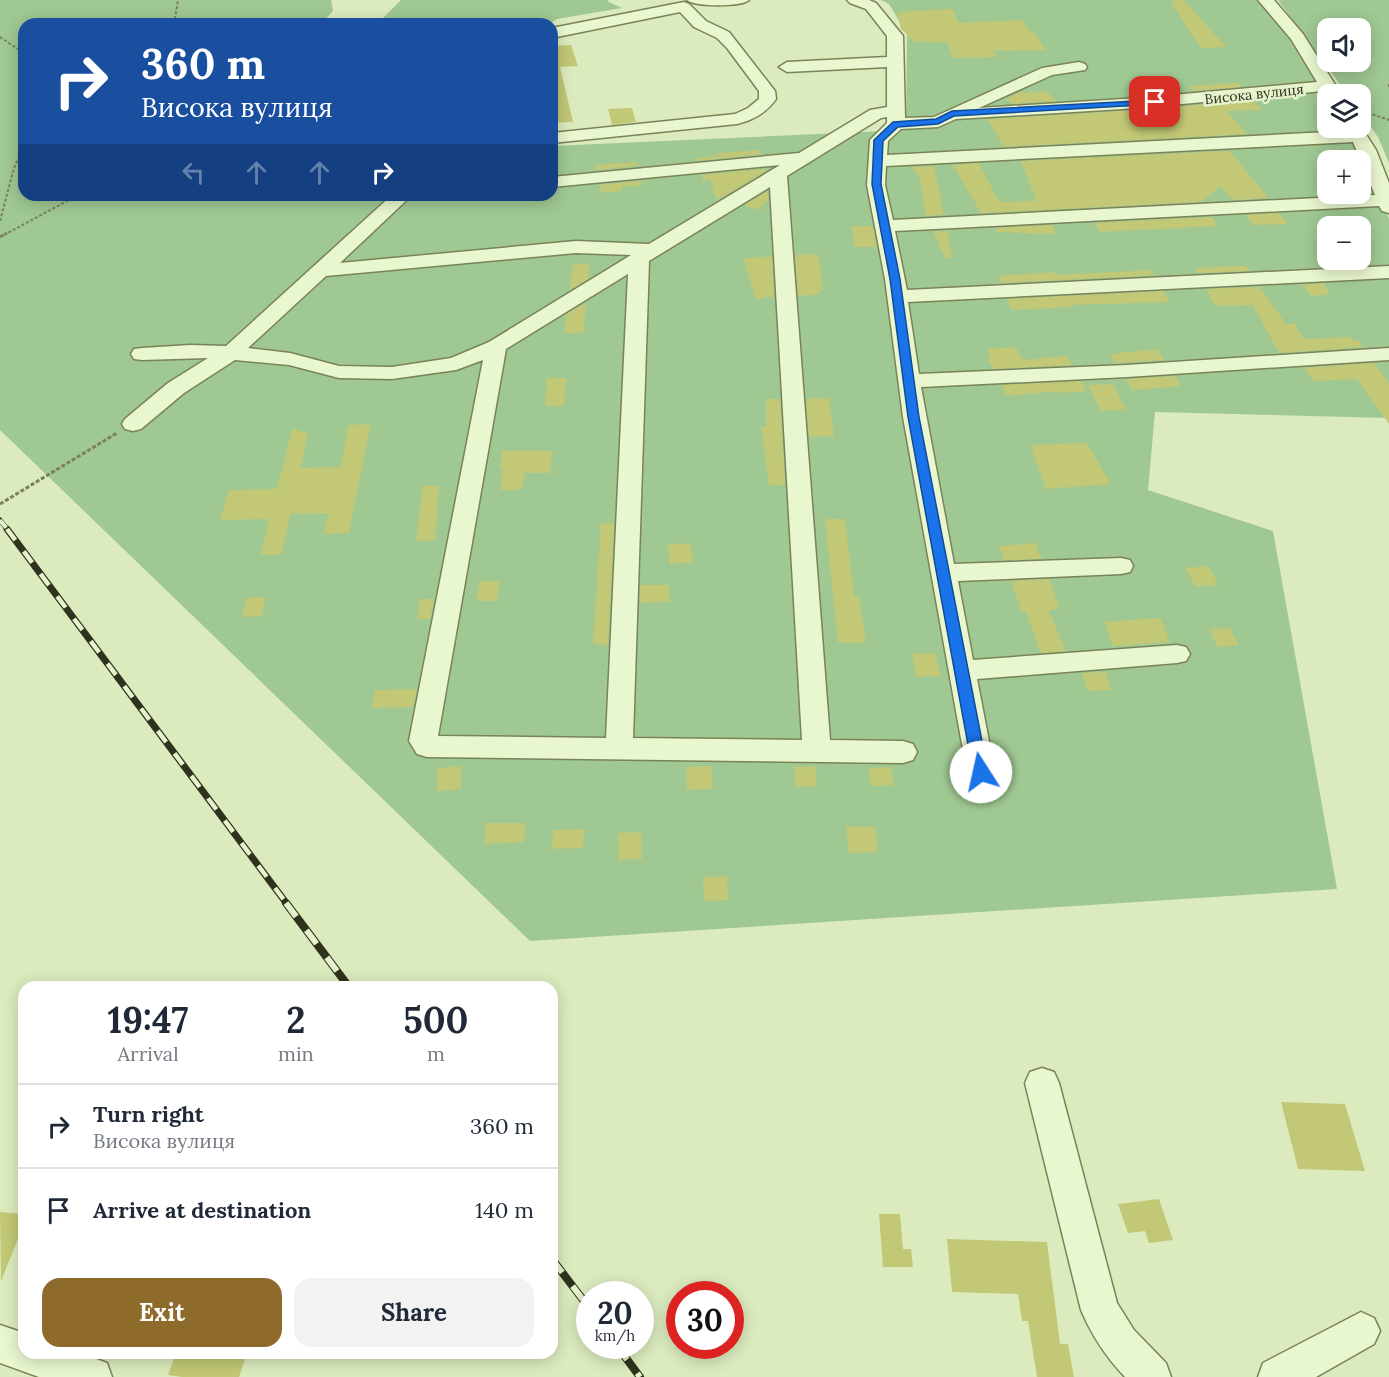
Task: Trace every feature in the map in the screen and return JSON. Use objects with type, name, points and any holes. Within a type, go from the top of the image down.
[{"type":"street","points":[[558,32],[688,2],[741,0]]},
{"type":"street","points":[[855,0],[871,6],[895,36],[896,118],[879,140],[876,184],[898,296],[909,381],[981,772]]},
{"type":"street","points":[[1266,0],[1297,37],[1326,84]]},
{"type":"street","points":[[558,137],[737,119],[762,107],[768,99],[766,91],[733,45],[723,35],[700,24],[688,2]]},
{"type":"street","points":[[787,67],[895,62]]},
{"type":"street","points":[[952,114],[1048,71],[1079,67]]},
{"type":"street","name":"Висока вулиця","points":[[142,354],[190,351],[290,358],[339,372],[392,373],[456,364],[496,346],[876,114],[938,122],[952,114],[1070,109],[1317,91]]},
{"type":"street","points":[[877,161],[1317,134]]},
{"type":"street","points":[[885,226],[1388,204],[1360,138]]},
{"type":"street","points":[[558,181],[804,157]]},
{"type":"street","points":[[778,173],[817,752]]},
{"type":"street","points":[[133,424],[176,388],[231,353],[397,201]]},
{"type":"street","points":[[321,271],[576,247],[645,255],[620,749]]},
{"type":"street","points":[[898,296],[1389,272]]},
{"type":"street","points":[[496,346],[423,741],[426,746],[903,753]]},
{"type":"street","points":[[909,381],[1127,371],[1389,354]]},
{"type":"street","points":[[944,573],[1121,566]]},
{"type":"street","points":[[962,670],[1177,654]]},
{"type":"street","points":[[1042,1083],[1100,1310],[1120,1344],[1152,1377]]},
{"type":"street","points":[[1277,1377],[1361,1331]]},
{"type":"street","points":[[0,1344],[18,1350]]},
{"type":"street","points":[[42,1359],[93,1377]]},
{"type":"path","points":[[175,18],[178,0]]},
{"type":"path","points":[[0,37],[18,49]]},
{"type":"path","points":[[1371,113],[1389,120]]},
{"type":"path","points":[[0,221],[18,159]]},
{"type":"path","points":[[0,237],[67,201]]},
{"type":"path","points":[[0,504],[133,424]]},
{"type":"green space","points":[[0,0],[331,0],[333,11],[327,18],[18,18],[18,201],[558,201],[558,146],[906,130],[907,34],[889,4],[881,0],[1262,0],[1296,42],[1322,84],[1317,84],[1317,138],[1354,138],[1361,150],[1317,150],[1317,204],[1371,204],[1371,173],[1389,219],[1389,418],[1155,412],[1148,490],[1273,531],[1337,889],[530,941],[0,430]]},
{"type":"green space","points":[[401,0],[609,0],[607,1],[622,8],[558,19],[383,18]]},
{"type":"green space","points":[[1278,0],[1389,0],[1389,163],[1378,137],[1371,127],[1371,84],[1340,84],[1331,72],[1371,72],[1371,18],[1317,18],[1317,53]]},
{"type":"building","points":[[1184,0],[1226,47],[1201,48],[1171,2]]},
{"type":"building","points":[[952,9],[959,23],[1023,20],[1029,31],[1034,31],[1046,50],[993,51],[998,57],[953,58],[947,42],[915,42],[901,29],[897,12]]},
{"type":"building","points":[[571,45],[578,66],[560,67],[573,122],[558,123],[558,46]]},
{"type":"building","points":[[1238,83],[1241,87],[1193,91],[1189,86]]},
{"type":"building","points":[[1022,91],[1023,93],[1047,91],[1056,101],[1013,104],[1005,99]]},
{"type":"building","points":[[1253,100],[1262,110],[1227,111],[1247,134],[1004,147],[987,119],[1139,110]]},
{"type":"building","points":[[632,108],[636,122],[612,125],[608,109]]},
{"type":"building","points":[[759,150],[761,154],[697,161],[697,158],[719,156],[718,153]]},
{"type":"building","points":[[1230,151],[1268,198],[1233,200],[1221,186],[1201,202],[981,213],[953,165],[979,163],[999,202],[1036,201],[1021,161]]},
{"type":"building","points":[[637,162],[638,166],[596,170],[595,165]]},
{"type":"building","points":[[934,166],[944,215],[926,216],[920,180],[912,167]]},
{"type":"building","points":[[765,169],[766,171],[717,200],[710,180],[703,181],[702,175]]},
{"type":"building","points":[[641,181],[643,185],[621,187],[622,191],[601,193],[599,185]]},
{"type":"building","points":[[768,191],[768,200],[757,210],[744,205]]},
{"type":"building","points":[[1279,213],[1288,224],[1253,225],[1245,215]]},
{"type":"building","points":[[1212,217],[1218,226],[1099,232],[1095,223]]},
{"type":"building","points":[[1053,225],[1056,234],[997,232],[996,228]]},
{"type":"building","points":[[851,226],[873,226],[877,247],[855,247]]},
{"type":"building","points":[[933,231],[947,231],[952,257],[945,259]]},
{"type":"building","points":[[818,254],[823,290],[819,290],[820,294],[798,296],[795,255]]},
{"type":"building","points":[[772,256],[774,297],[756,299],[743,259]]},
{"type":"building","points":[[573,263],[589,264],[588,279],[570,290]]},
{"type":"building","points":[[1246,266],[1249,271],[1198,273],[1195,268]]},
{"type":"building","points":[[1152,270],[1155,275],[1001,283],[998,276],[1056,272],[1058,275]]},
{"type":"building","points":[[1324,283],[1330,294],[1311,296],[1302,285]]},
{"type":"building","points":[[1260,287],[1286,324],[1295,324],[1304,339],[1350,337],[1358,340],[1363,347],[1279,353],[1253,305],[1215,306],[1206,289]]},
{"type":"building","points":[[1164,291],[1169,302],[1071,305],[1072,307],[1012,310],[1007,299]]},
{"type":"building","points":[[586,303],[583,333],[564,333],[566,314]]},
{"type":"building","points":[[1016,347],[1023,360],[1066,356],[1072,365],[993,369],[987,358],[991,358],[987,349]]},
{"type":"building","points":[[1157,349],[1164,360],[1116,363],[1110,354]]},
{"type":"building","points":[[1374,363],[1389,383],[1389,424],[1357,379],[1313,381],[1304,368]]},
{"type":"building","points":[[1175,376],[1181,386],[1132,390],[1126,379]]},
{"type":"building","points":[[547,378],[566,378],[564,406],[545,406]]},
{"type":"building","points":[[1081,381],[1087,391],[1007,396],[1001,385]]},
{"type":"building","points":[[1113,384],[1126,409],[1101,411],[1088,385]]},
{"type":"building","points":[[829,398],[834,436],[809,437],[806,399]]},
{"type":"building","points":[[766,399],[780,399],[785,485],[769,485],[761,426],[766,426]]},
{"type":"building","points":[[371,424],[349,533],[324,534],[328,513],[291,514],[281,555],[261,555],[269,519],[220,520],[229,490],[277,489],[292,429],[308,433],[301,468],[341,467],[348,425]]},
{"type":"building","points":[[1087,443],[1111,484],[1046,489],[1030,445]]},
{"type":"building","points":[[502,451],[552,451],[550,473],[524,473],[522,489],[500,490],[503,469],[500,469]]},
{"type":"building","points":[[423,485],[439,487],[435,540],[416,541]]},
{"type":"building","points":[[825,519],[845,519],[854,597],[859,597],[866,643],[838,643]]},
{"type":"building","points":[[601,523],[614,523],[608,645],[593,644]]},
{"type":"building","points":[[690,543],[693,562],[670,564],[667,545]]},
{"type":"building","points":[[1036,543],[1041,559],[1004,560],[999,546]]},
{"type":"building","points":[[1209,566],[1218,585],[1195,587],[1186,568]]},
{"type":"building","points":[[1049,579],[1060,609],[1049,610],[1066,651],[1041,653],[1011,581]]},
{"type":"building","points":[[479,581],[499,581],[497,601],[477,601]]},
{"type":"building","points":[[640,585],[669,585],[670,602],[640,603]]},
{"type":"building","points":[[266,597],[262,616],[242,617],[246,598]]},
{"type":"building","points":[[420,599],[434,599],[430,619],[417,619]]},
{"type":"building","points":[[1160,618],[1170,642],[1113,646],[1104,622]]},
{"type":"building","points":[[1230,628],[1239,645],[1217,647],[1209,629]]},
{"type":"building","points":[[935,653],[941,676],[916,677],[912,654]]},
{"type":"building","points":[[1105,672],[1112,690],[1088,691],[1082,673]]},
{"type":"building","points":[[417,689],[413,707],[372,708],[375,690]]},
{"type":"building","points":[[461,766],[461,789],[437,791],[437,768]]},
{"type":"building","points":[[711,766],[713,789],[687,790],[686,767]]},
{"type":"building","points":[[815,766],[817,786],[795,787],[794,767]]},
{"type":"building","points":[[891,767],[894,785],[871,786],[869,768]]},
{"type":"building","points":[[486,823],[525,823],[524,842],[485,844]]},
{"type":"building","points":[[846,827],[875,827],[878,852],[849,853]]},
{"type":"building","points":[[584,829],[583,848],[552,849],[553,830]]},
{"type":"building","points":[[641,832],[642,859],[618,860],[618,833]]},
{"type":"building","points":[[727,876],[728,900],[704,901],[703,877]]},
{"type":"building","points":[[1281,1102],[1345,1104],[1365,1171],[1298,1169]]},
{"type":"building","points":[[1159,1199],[1173,1240],[1149,1243],[1145,1231],[1128,1233],[1118,1204]]},
{"type":"building","points":[[0,1212],[18,1214],[18,1239],[1,1281]]},
{"type":"building","points":[[879,1214],[900,1214],[903,1249],[911,1249],[913,1267],[883,1267]]},
{"type":"building","points":[[947,1239],[1047,1242],[1060,1344],[1068,1344],[1074,1377],[1037,1377],[1028,1321],[1022,1321],[1018,1294],[952,1292]]},
{"type":"building","points":[[174,1359],[245,1359],[239,1377],[168,1375]]},
{"type":"railway","points":[[0,520],[8,530]]},
{"type":"railway","points":[[7,529],[287,904]]},
{"type":"railway","points":[[286,903],[344,981]]},
{"type":"railway","points":[[558,1267],[576,1291]]},
{"type":"railway","points":[[627,1359],[640,1377]]},
{"type":"route","points":[[981,772],[914,417],[895,279],[876,184],[879,140],[896,124],[938,122],[952,114],[1070,109],[1155,102]]}]
